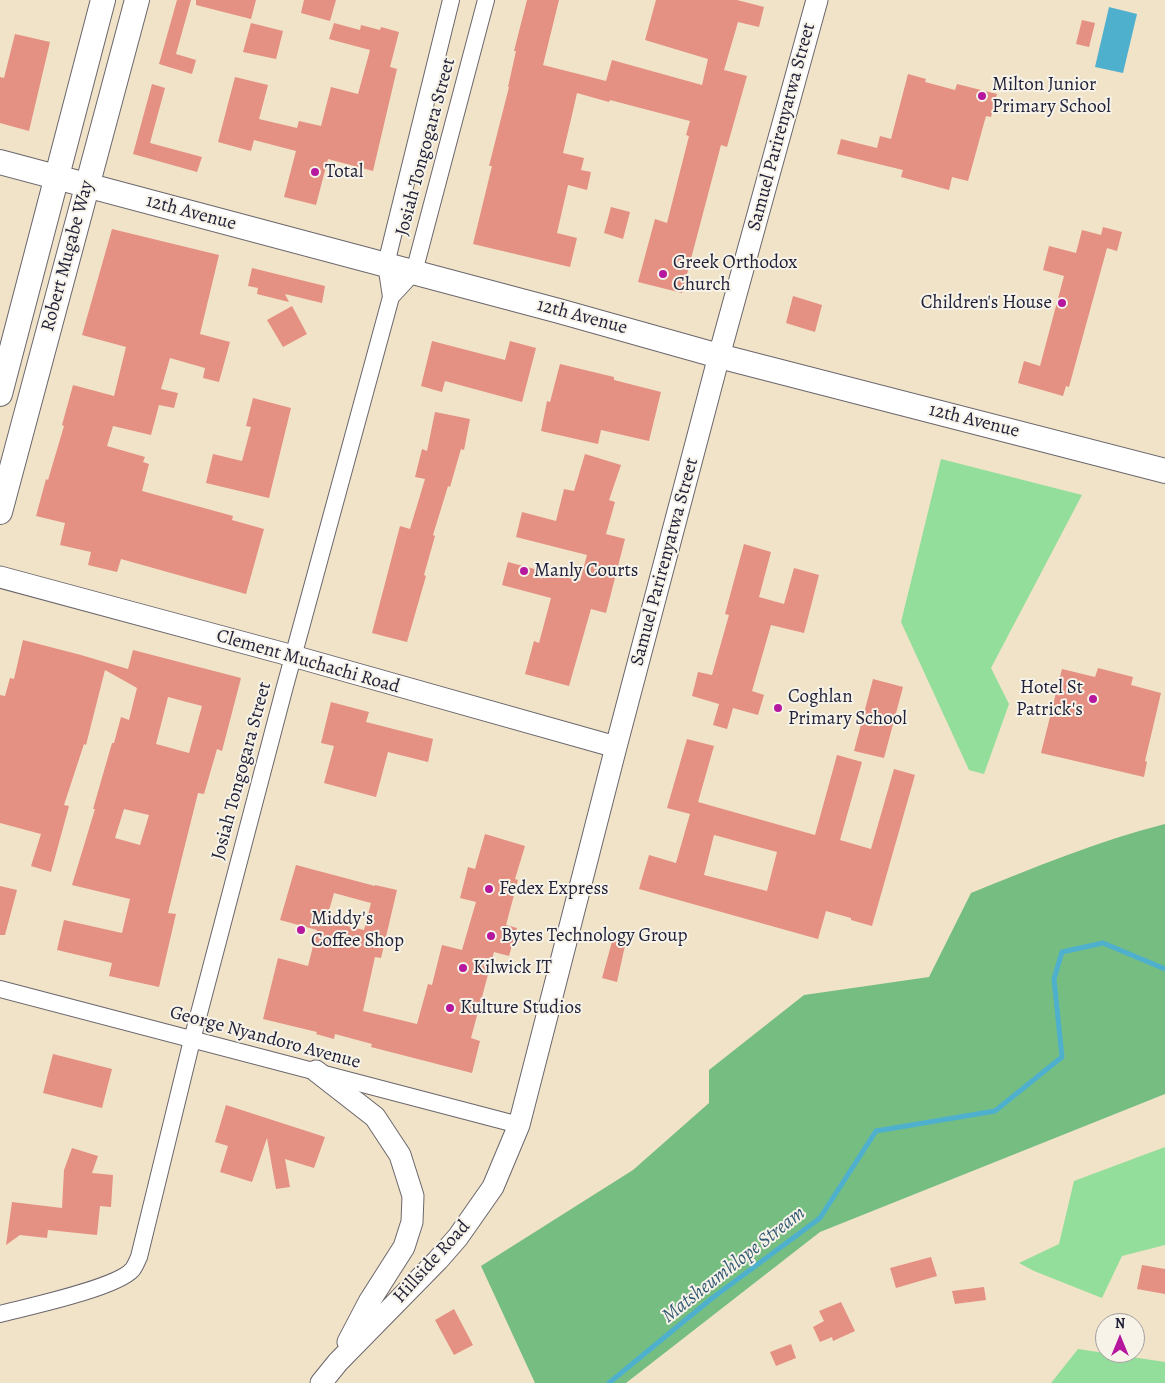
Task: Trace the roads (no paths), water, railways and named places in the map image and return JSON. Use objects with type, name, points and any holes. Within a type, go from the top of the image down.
[{"type":"main road","name":"Robert Mugabe Way","points":[[0,394],[103,0]]},
{"type":"main road","name":"Robert Mugabe Way","points":[[0,512],[137,0]]},
{"type":"main road","name":"12th Avenue","points":[[0,162],[386,264],[720,356],[1165,471]]},
{"type":"street","name":"Josiah Tongogara Street","points":[[0,1314],[101,1287],[120,1279],[133,1270],[139,1257],[192,1040],[293,656],[391,297],[386,264],[451,0]]},
{"type":"street","name":"Josiah Tongogara Street","points":[[391,297],[414,272],[486,0]]},
{"type":"street","name":"Samuel Parirenyatwa Street","points":[[519,1125],[616,747],[817,0]]},
{"type":"street","name":"Clement Muchachi Road","points":[[0,577],[293,656],[616,747]]},
{"type":"street","name":"George Nyandoro Avenue","points":[[0,989],[519,1125]]},
{"type":"street","points":[[316,1071],[375,1117],[400,1155],[413,1196],[412,1222],[404,1247],[369,1302],[338,1362]]},
{"type":"street","name":"Hillside Road","points":[[321,1383],[338,1362],[438,1260],[458,1237],[493,1186],[519,1125]]},
{"type":"water","points":[[1109,7],[1137,14],[1123,73],[1095,67]]},
{"type":"waterway","name":"Matsheumhlope Stream","points":[[609,1383],[711,1299],[820,1218],[876,1131],[995,1111],[1062,1057],[1054,979],[1062,952],[1103,943],[1165,969]]},
{"type":"place","name":"Milton Junior Primary School","points":[[982,96]]},
{"type":"place","name":"Total","points":[[315,172]]},
{"type":"place","name":"Greek Orthodox Church","points":[[663,274]]},
{"type":"place","name":"Children's House","points":[[1062,303]]},
{"type":"place","name":"Manly Courts","points":[[524,571]]},
{"type":"place","name":"Hotel St Patrick's","points":[[1093,699]]},
{"type":"place","name":"Coghlan Primary School","points":[[778,708]]},
{"type":"place","name":"Fedex Express","points":[[489,889]]},
{"type":"place","name":"Middy's Coffee Shop","points":[[301,930]]},
{"type":"place","name":"Bytes Technology Group","points":[[491,936]]},
{"type":"place","name":"Kilwick IT","points":[[463,968]]},
{"type":"place","name":"Kulture Studios","points":[[450,1008]]}]
